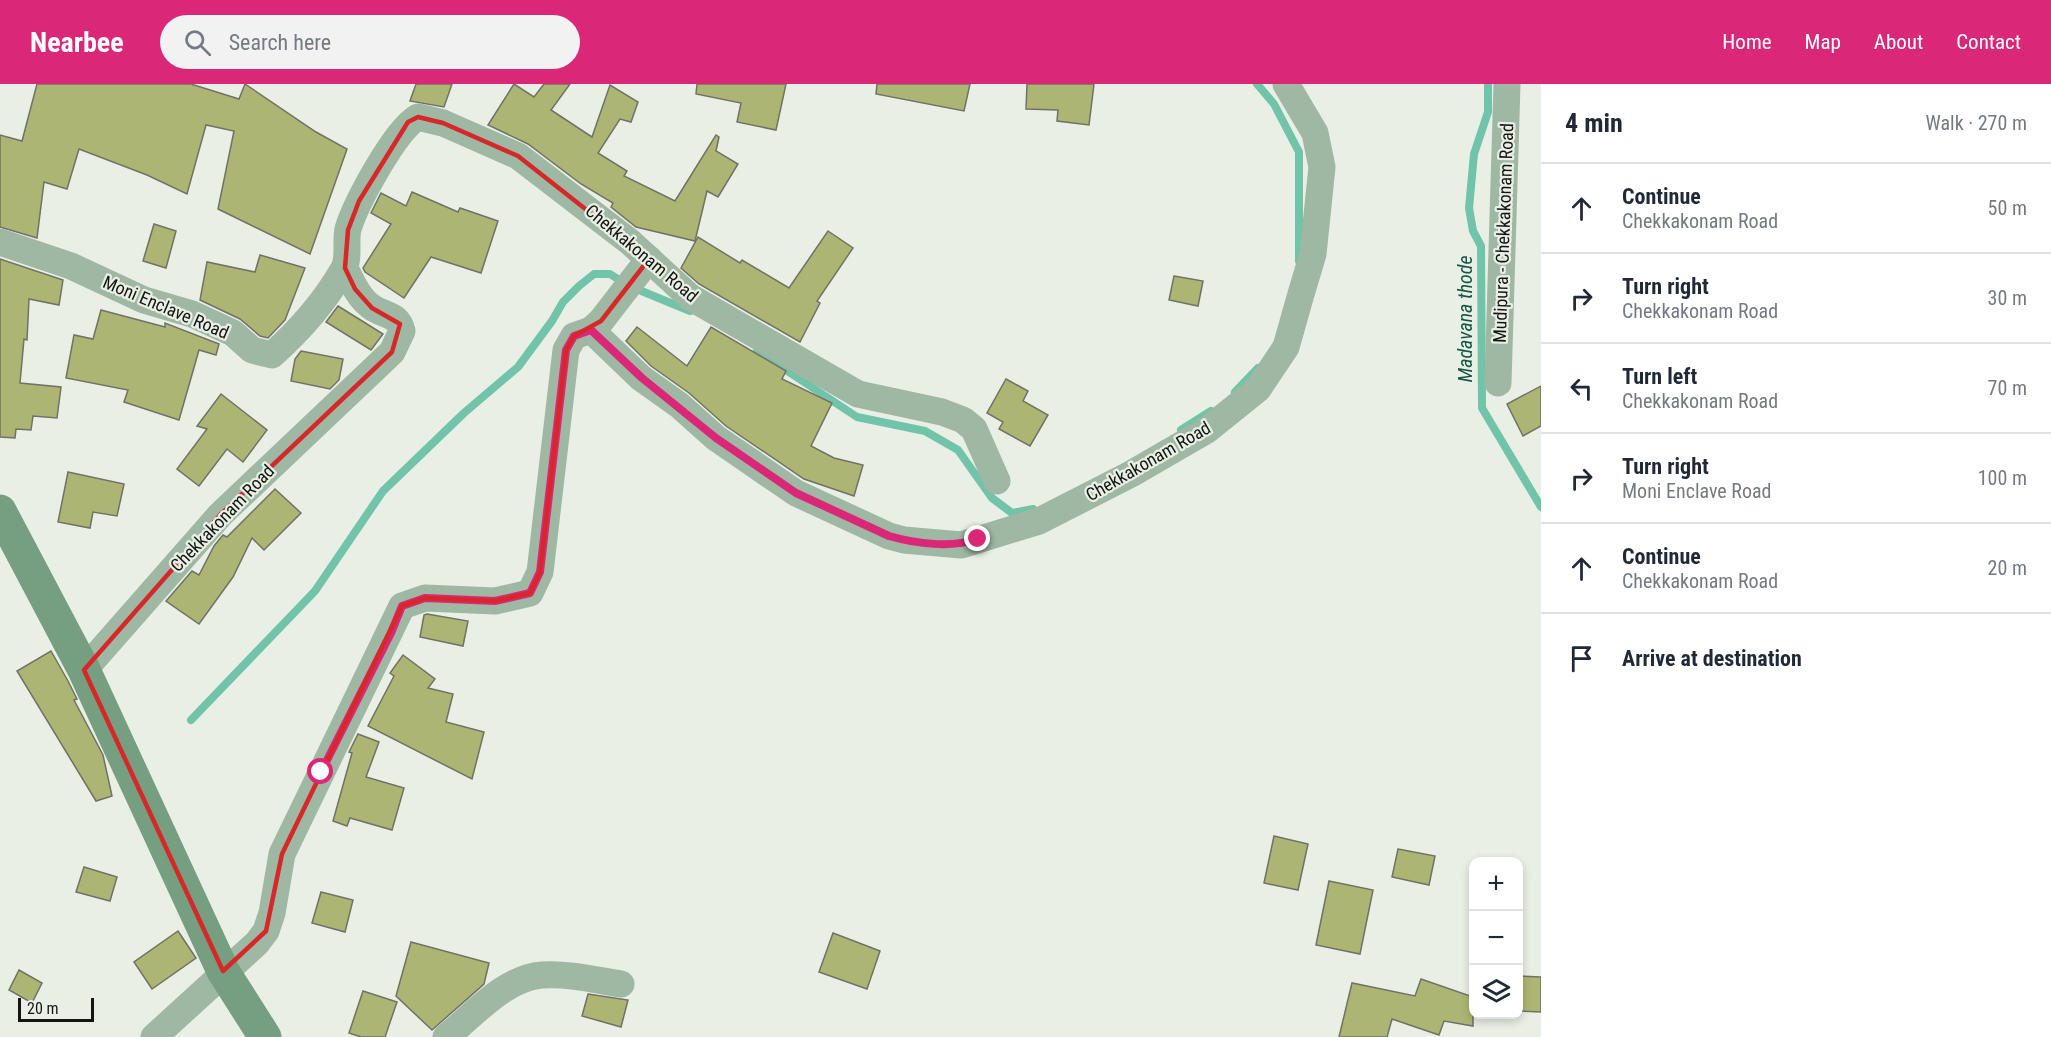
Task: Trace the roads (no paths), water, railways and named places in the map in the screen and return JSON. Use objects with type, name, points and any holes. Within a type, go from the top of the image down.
[{"type":"main road","points":[[0,511],[84,670],[224,972],[265,1037]]},
{"type":"street","name":"Chekkakonam Road","points":[[591,330],[642,378],[716,438],[796,493],[889,536],[904,540],[961,545],[1039,521],[1131,474],[1207,430],[1258,389],[1286,347],[1313,254],[1322,166],[1315,133],[1286,84]]},
{"type":"street","name":"Mudipura - Chekkakonam Road","points":[[1498,383],[1507,84]]},
{"type":"street","name":"Chekkakonam Road","points":[[84,670],[220,515],[392,352],[402,331],[400,324],[395,317],[372,308],[355,289],[345,268],[348,230],[359,201],[390,148],[408,122],[418,117],[443,123],[518,156],[559,185],[649,259],[690,297],[858,394],[942,412],[963,420],[974,429],[997,481]]},
{"type":"street","name":"Moni Enclave Road","points":[[0,242],[71,266],[144,300],[192,314],[233,333],[252,350],[272,355],[292,338],[345,268]]},
{"type":"street","points":[[154,1037],[257,943],[266,931],[272,913],[282,854],[402,606],[425,598],[495,601],[530,593],[540,572],[566,353],[574,336],[591,330],[601,321],[649,259]]},
{"type":"street","points":[[446,1037],[500,993],[527,978],[543,975],[621,984]]},
{"type":"waterway","points":[[1257,84],[1274,104],[1299,152],[1299,261]]},
{"type":"waterway","name":"Madavana thode","points":[[1488,84],[1488,112],[1474,154],[1469,208],[1473,231],[1481,246],[1482,408],[1541,507]]},
{"type":"waterway","points":[[191,720],[315,591],[383,491],[464,413],[518,367],[563,302],[579,286],[594,274],[610,274],[627,285],[690,311]]},
{"type":"waterway","points":[[757,351],[857,417],[925,431],[958,450],[992,498],[1012,513],[1033,509]]},
{"type":"waterway","points":[[1235,392],[1258,368]]},
{"type":"waterway","points":[[1181,430],[1211,411]]}]
